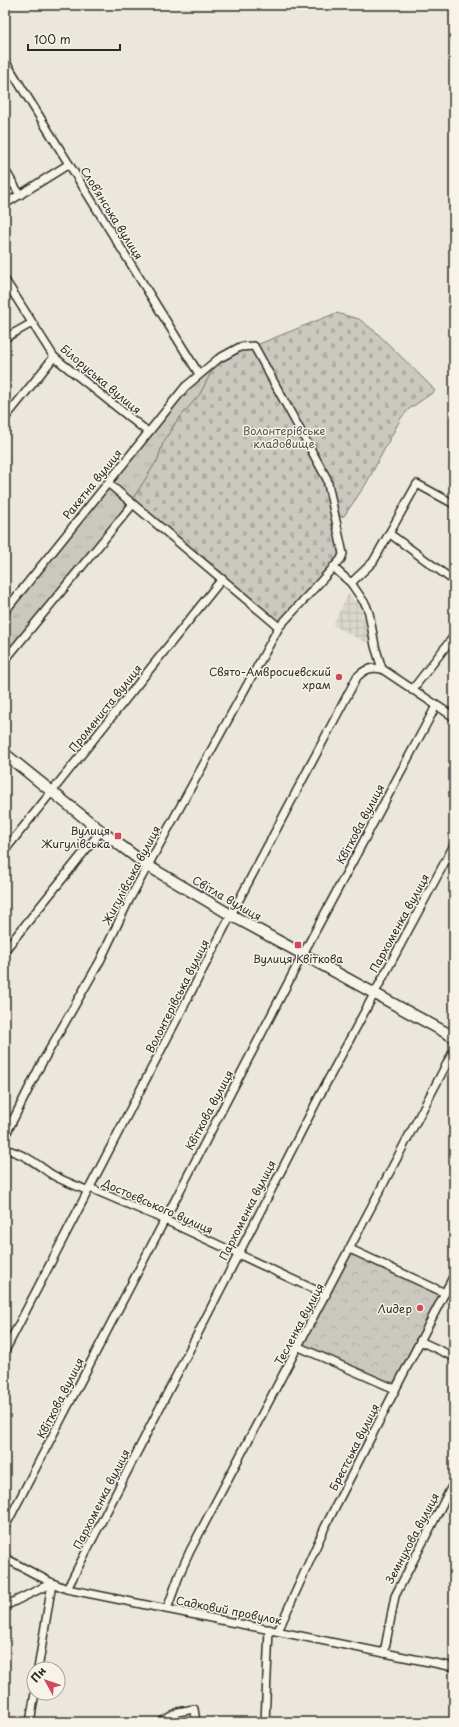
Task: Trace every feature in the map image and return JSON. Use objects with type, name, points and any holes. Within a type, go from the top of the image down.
[{"type":"street","name":"Слов’янська вулиця","points":[[6,65],[199,374]]},
{"type":"street","points":[[5,204],[69,164]]},
{"type":"street","points":[[5,170],[20,195]]},
{"type":"street","name":"Білоруська вулиця","points":[[5,280],[54,357],[148,432]]},
{"type":"street","points":[[5,338],[32,323]]},
{"type":"street","name":"Ракетна вулиця","points":[[5,611],[173,400],[199,374],[218,359],[240,347],[254,346],[327,479],[343,549],[341,559],[333,567]]},
{"type":"street","points":[[5,418],[54,357]]},
{"type":"street","points":[[108,483],[280,627]]},
{"type":"street","points":[[351,583],[373,562],[390,534],[416,484],[454,504]]},
{"type":"street","points":[[5,660],[133,504]]},
{"type":"street","points":[[390,534],[454,581]]},
{"type":"street","points":[[333,567],[351,583],[369,613],[375,646],[382,670],[454,717]]},
{"type":"street","name":"Жигулівська вулиця","points":[[5,1136],[39,1068],[100,961],[129,900],[280,627],[333,567]]},
{"type":"street","name":"Промениста вулиця","points":[[5,850],[222,579]]},
{"type":"street","points":[[412,690],[454,636]]},
{"type":"street","name":"Волонтерівська вулиця","points":[[5,1351],[357,677],[369,669],[375,668],[382,670]]},
{"type":"street","name":"Квіткова вулиця","points":[[5,1527],[303,954],[436,706]]},
{"type":"street","name":"Світла вулиця","points":[[5,754],[101,831],[148,866],[232,915],[454,1037]]},
{"type":"street","points":[[5,950],[101,831]]},
{"type":"street","name":"Пархоменка вулиця","points":[[67,1589],[237,1254],[373,993],[454,845]]},
{"type":"street","name":"Тесленка вулиця","points":[[167,1609],[190,1550],[326,1296],[454,1050]]},
{"type":"street","name":"Достоєвського вулиця","points":[[5,1149],[30,1159],[52,1174],[165,1220],[326,1296]]},
{"type":"street","points":[[350,1249],[445,1292]]},
{"type":"street","name":"Брестська вулиця","points":[[278,1631],[325,1527],[454,1275]]},
{"type":"street","points":[[420,1341],[454,1357]]},
{"type":"street","points":[[299,1347],[395,1389]]},
{"type":"street","name":"Земнухова вулиця","points":[[384,1653],[394,1596],[454,1482]]},
{"type":"street","name":"Садковий провулок","points":[[5,1558],[52,1583],[67,1589],[454,1667]]},
{"type":"street","points":[[5,1606],[52,1583]]},
{"type":"street","points":[[39,1661],[52,1583]]},
{"type":"street","points":[[264,1722],[269,1629]]},
{"type":"street","points":[[30,1722],[34,1701]]},
{"type":"street","points":[[161,1722],[178,1712],[194,1708],[196,1722]]},
{"type":"shaded area","points":[[348,594],[360,606],[370,638],[367,643],[333,625]]},
{"type":"green space","name":"Волонтерівське кладовище","points":[[336,313],[359,319],[377,333],[435,391],[409,409],[401,418],[366,484],[344,516],[336,518],[343,554],[279,627],[131,502],[158,459],[163,443],[176,422],[200,394],[218,359],[240,347],[254,346]]},
{"type":"green space","points":[[218,359],[200,394],[176,422],[163,443],[158,459],[131,502],[5,656],[5,614],[106,489],[173,400]]},
{"type":"green space","points":[[351,1251],[443,1293],[394,1388],[301,1346]]},
{"type":"place","name":"Свято-Амвросиевский храм","points":[[339,677]]},
{"type":"place","name":"Вулиця Жигулівська","points":[[118,836]]},
{"type":"place","name":"Вулиця Квіткова","points":[[298,945]]},
{"type":"place","name":"Лидер","points":[[420,1308]]}]
